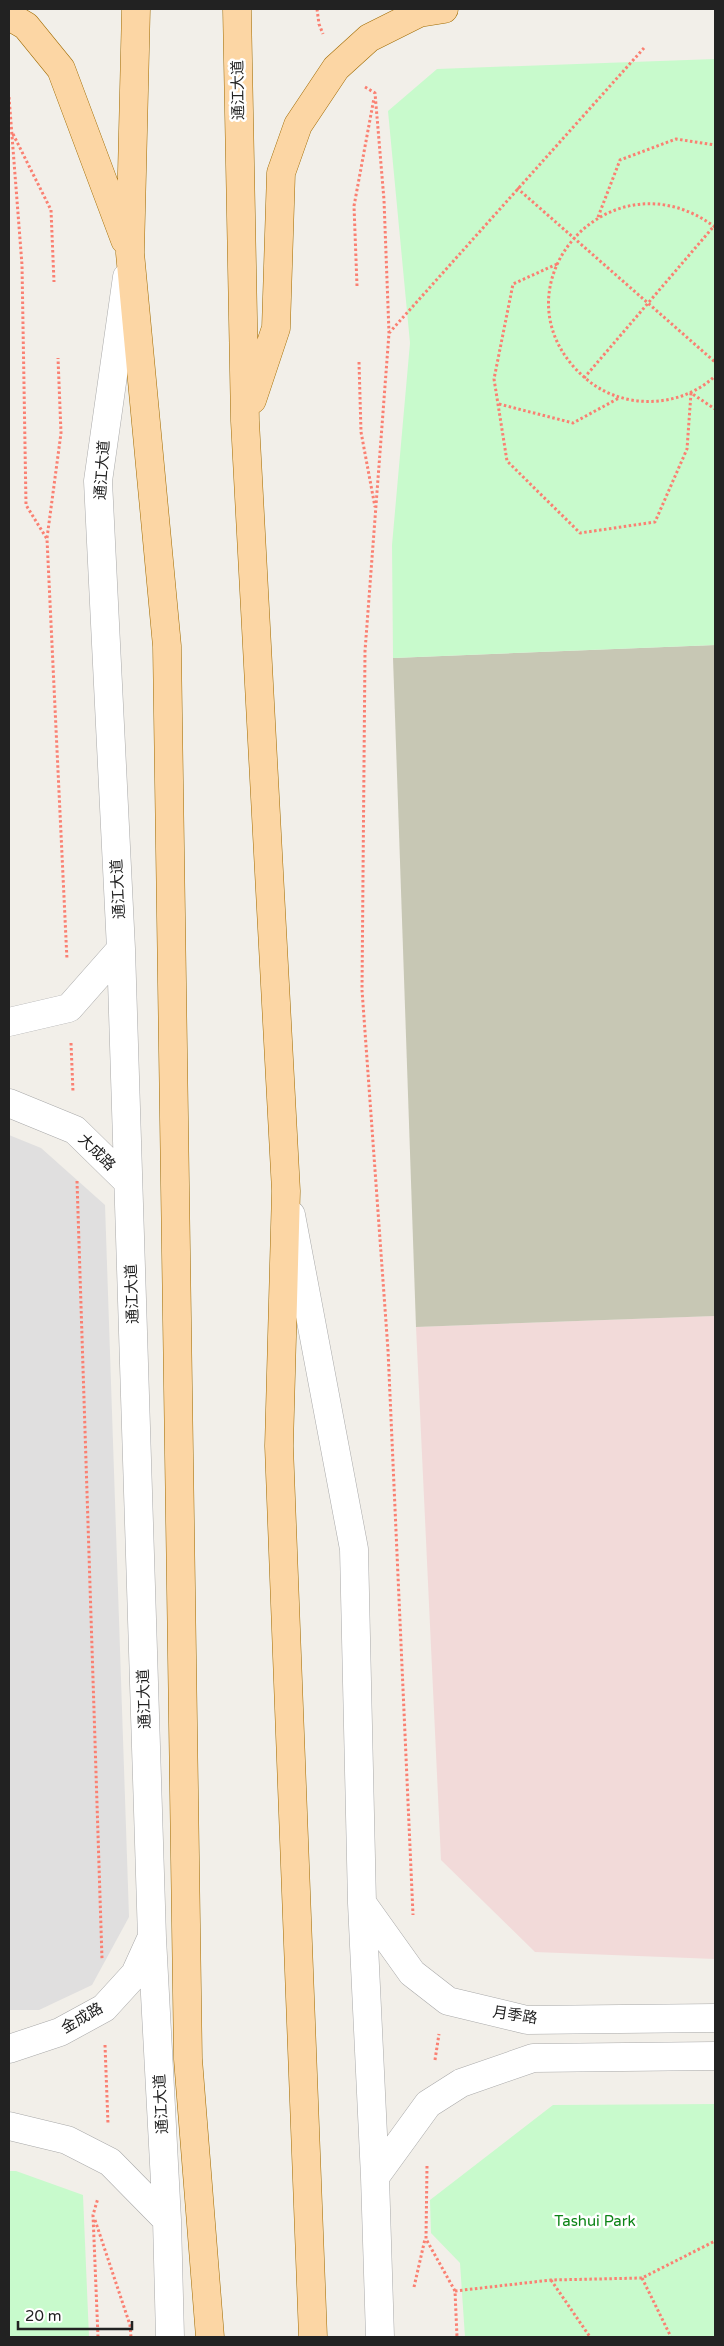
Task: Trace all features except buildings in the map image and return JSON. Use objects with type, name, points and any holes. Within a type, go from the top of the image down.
[{"type":"main road","name":"通江大道","points":[[136,9],[130,253],[167,646],[188,2059],[210,2337]]},
{"type":"main road","name":"通江大道","points":[[237,9],[245,420],[286,1191],[279,1446],[313,2337]]},
{"type":"main road","points":[[245,420],[276,328],[281,173],[298,125],[336,68],[369,38],[419,13],[444,9]]},
{"type":"main road","points":[[9,16],[26,26],[61,69],[130,253]]},
{"type":"street","name":"通江大道","points":[[130,253],[98,481],[121,949],[152,1938],[167,2220],[170,2337]]},
{"type":"street","points":[[9,1022],[69,1008],[121,949]]},
{"type":"street","name":"大成路","points":[[9,1103],[75,1130],[128,1182]]},
{"type":"street","name":"通江大道","points":[[286,1191],[354,1549],[362,1903],[375,2177],[380,2337]]},
{"type":"street","name":"月季路","points":[[362,1903],[412,1973],[448,2001],[527,2020],[715,2018]]},
{"type":"street","name":"金成路","points":[[9,2048],[60,2032],[104,2008],[135,1974],[152,1938]]},
{"type":"street","points":[[375,2177],[428,2104],[461,2083],[533,2058],[715,2056]]},
{"type":"street","points":[[9,2126],[67,2140],[110,2162],[167,2220]]},
{"type":"path","points":[[317,9],[319,24],[336,68],[375,93]]},
{"type":"path","points":[[389,333],[644,48]]},
{"type":"path","points":[[356,286],[354,206],[375,93]]},
{"type":"path","points":[[375,93],[384,200],[389,333],[365,651],[362,990],[388,1350],[413,1914],[418,1921]]},
{"type":"path","points":[[9,97],[22,265],[26,505],[47,539]]},
{"type":"path","points":[[11,131],[51,210],[54,282]]},
{"type":"path","points":[[598,217],[620,160],[676,139],[715,145]]},
{"type":"path","points":[[517,188],[715,362]]},
{"type":"path","points":[[584,378],[715,227],[687,210],[658,203],[626,206],[598,217],[574,238],[557,264],[549,294],[552,326],[564,355],[584,378],[601,390],[619,398],[643,402],[668,400],[691,393],[715,376]]},
{"type":"path","points":[[557,264],[513,284],[494,379],[507,461],[580,533],[655,522],[687,449],[691,393]]},
{"type":"path","points":[[58,358],[62,433],[47,539],[75,1130],[110,2162],[93,2215],[98,2337]]},
{"type":"path","points":[[359,362],[361,432],[376,513]]},
{"type":"path","points":[[691,393],[715,409]]},
{"type":"path","points":[[498,404],[572,423],[619,398]]},
{"type":"path","points":[[428,2104],[442,2018],[448,2001]]},
{"type":"path","points":[[412,2293],[426,2239],[427,2162]]},
{"type":"path","points":[[93,2215],[130,2325],[131,2337]]},
{"type":"path","points":[[426,2239],[455,2291],[457,2337]]},
{"type":"path","points":[[455,2291],[551,2280],[642,2278],[715,2241]]},
{"type":"path","points":[[642,2278],[671,2337]]},
{"type":"path","points":[[551,2280],[590,2337]]},
{"type":"shaded area","points":[[715,645],[715,1316],[416,1327],[393,658]]},
{"type":"shaded area","points":[[9,1135],[41,1148],[105,1205],[129,1917],[92,1985],[39,2010],[9,2010]]},
{"type":"shaded area","points":[[715,1316],[715,1959],[535,1952],[441,1860],[416,1327]]},
{"type":"green space","points":[[715,59],[715,645],[393,658],[392,545],[410,343],[388,111],[437,69]]},
{"type":"green space","name":"Tashui Park","points":[[715,2104],[715,2337],[465,2337],[460,2263],[431,2233],[430,2200],[553,2105]]},
{"type":"green space","points":[[9,2171],[16,2171],[83,2195],[89,2337],[9,2337]]}]
